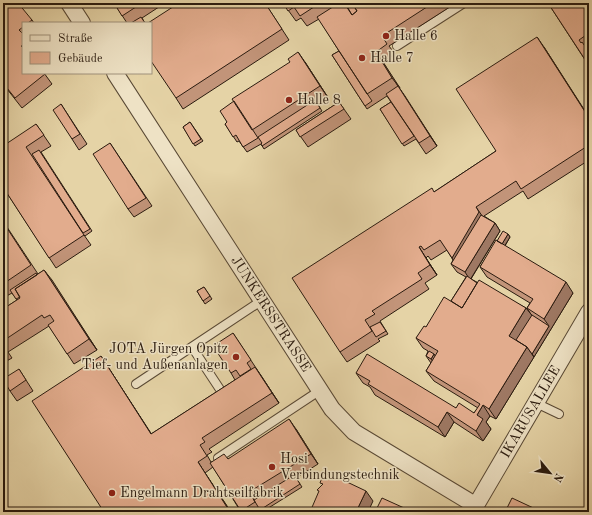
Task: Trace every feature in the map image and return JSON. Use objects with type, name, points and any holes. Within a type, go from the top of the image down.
[{"type":"street","points":[[69,3],[81,22]]},
{"type":"street","name":"JUNKERSSTRASSE","points":[[115,74],[332,409],[354,432],[474,508]]},
{"type":"street","name":"IKARUSALLEE","points":[[474,508],[589,312]]},
{"type":"lane","points":[[397,46],[464,3]]},
{"type":"lane","points":[[136,384],[261,301]]},
{"type":"lane","points":[[192,347],[223,394]]},
{"type":"lane","points":[[218,458],[319,391]]},
{"type":"lane","points":[[536,403],[558,414]]},
{"type":"building","points":[[3,3],[18,3],[32,20],[29,22],[22,22],[22,28],[19,30],[22,33],[22,74],[45,74],[15,98],[3,83]]},
{"type":"building","points":[[114,3],[142,3],[122,16]]},
{"type":"building","points":[[179,3],[265,3],[282,29],[176,98],[152,62],[152,22],[150,22]]},
{"type":"building","points":[[283,3],[320,3],[300,16],[294,7],[288,11]]},
{"type":"building","points":[[339,3],[344,3],[352,15],[357,11],[352,3],[433,3],[382,36],[387,44],[376,52],[392,78],[367,94],[317,17]]},
{"type":"building","points":[[548,3],[586,3],[589,8],[589,33],[579,40],[589,52],[589,59],[586,61]]},
{"type":"building","points":[[353,5],[357,11],[352,15],[348,8]]},
{"type":"building","points":[[141,17],[144,22],[133,22]]},
{"type":"building","points":[[537,37],[589,118],[589,145],[521,189],[516,181],[476,207],[479,212],[452,258],[440,240],[424,250],[421,246],[419,247],[430,265],[418,273],[422,279],[372,311],[375,314],[365,320],[372,331],[340,352],[292,278],[432,188],[434,192],[496,151],[456,89]]},
{"type":"building","points":[[589,44],[589,52],[585,46]]},
{"type":"building","points":[[339,51],[372,101],[365,106],[332,55]]},
{"type":"building","name":"Halle 8","points":[[298,52],[320,86],[252,130],[232,99],[290,62],[288,59]]},
{"type":"building","points":[[398,86],[430,136],[419,143],[386,94]]},
{"type":"building","points":[[315,100],[320,108],[262,146],[262,143],[258,137]]},
{"type":"building","points":[[234,101],[258,138],[243,147],[236,135],[233,137],[225,124],[227,122],[220,111]]},
{"type":"building","points":[[339,102],[344,109],[300,137],[296,130]]},
{"type":"building","points":[[391,102],[414,136],[402,144],[380,109]]},
{"type":"building","points":[[61,104],[80,134],[72,139],[53,110]]},
{"type":"building","points":[[190,122],[201,139],[193,144],[183,127]]},
{"type":"building","points":[[36,124],[44,135],[26,147],[84,235],[49,258],[3,187],[3,146]]},
{"type":"building","points":[[110,143],[146,198],[128,209],[93,154]]},
{"type":"building","points":[[39,150],[90,229],[83,233],[32,154]]},
{"type":"building","points":[[481,215],[495,223],[465,272],[451,264]]},
{"type":"building","points":[[3,222],[31,265],[3,284]]},
{"type":"building","points":[[503,231],[508,234],[502,244],[497,241]]},
{"type":"building","points":[[496,240],[566,282],[544,319],[527,308],[533,299],[480,267]]},
{"type":"building","points":[[44,270],[89,339],[67,354],[48,325],[54,321],[50,315],[44,318],[42,315],[3,341],[3,309],[20,298],[15,289]]},
{"type":"building","points":[[36,273],[37,275],[15,289],[20,297],[16,299],[10,290]]},
{"type":"building","points":[[467,276],[477,283],[462,308],[451,301]]},
{"type":"building","points":[[479,280],[526,308],[509,336],[527,347],[489,409],[483,405],[477,415],[483,419],[476,431],[447,412],[438,427],[368,384],[370,381],[356,373],[367,354],[456,408],[459,403],[474,413],[480,404],[426,371],[438,351],[416,338],[424,326],[426,327],[444,297],[462,308]]},
{"type":"building","points":[[204,287],[210,296],[203,301],[197,291]]},
{"type":"building","points":[[532,315],[549,326],[532,354],[527,347],[516,340]]},
{"type":"building","points":[[380,322],[386,331],[376,337],[370,327]]},
{"type":"building","points":[[233,333],[251,360],[247,363],[251,369],[240,376],[236,370],[231,373],[213,346]]},
{"type":"building","points":[[429,351],[434,354],[431,359],[426,356]]},
{"type":"building","points":[[101,356],[151,434],[255,367],[272,393],[202,438],[205,442],[200,445],[207,456],[198,462],[230,512],[104,512],[32,401]]},
{"type":"building","points":[[19,369],[26,380],[10,391],[3,379]]},
{"type":"building","points":[[289,419],[311,454],[249,492],[255,502],[241,511],[210,463],[224,454],[228,459]]},
{"type":"building","points":[[328,473],[366,491],[356,512],[310,512],[319,491],[317,490],[323,484],[320,483],[322,477],[325,478]]},
{"type":"building","points":[[294,475],[300,484],[260,510],[254,500]]},
{"type":"building","points":[[382,498],[413,512],[375,512]]},
{"type":"building","points":[[512,498],[542,512],[505,512]]},
{"type":"place","name":"Halle 6","points":[[386,36]]},
{"type":"place","name":"Halle 7","points":[[362,58]]},
{"type":"place","name":"Halle 8","points":[[289,100]]},
{"type":"place","name":"JOTA Jürgen Opitz Tief- und Außenanlagen","points":[[236,357]]},
{"type":"place","name":"Hosi Verbindungstechnik","points":[[272,467]]},
{"type":"place","name":"Engelmann Drahtseilfabrik","points":[[112,493]]}]
